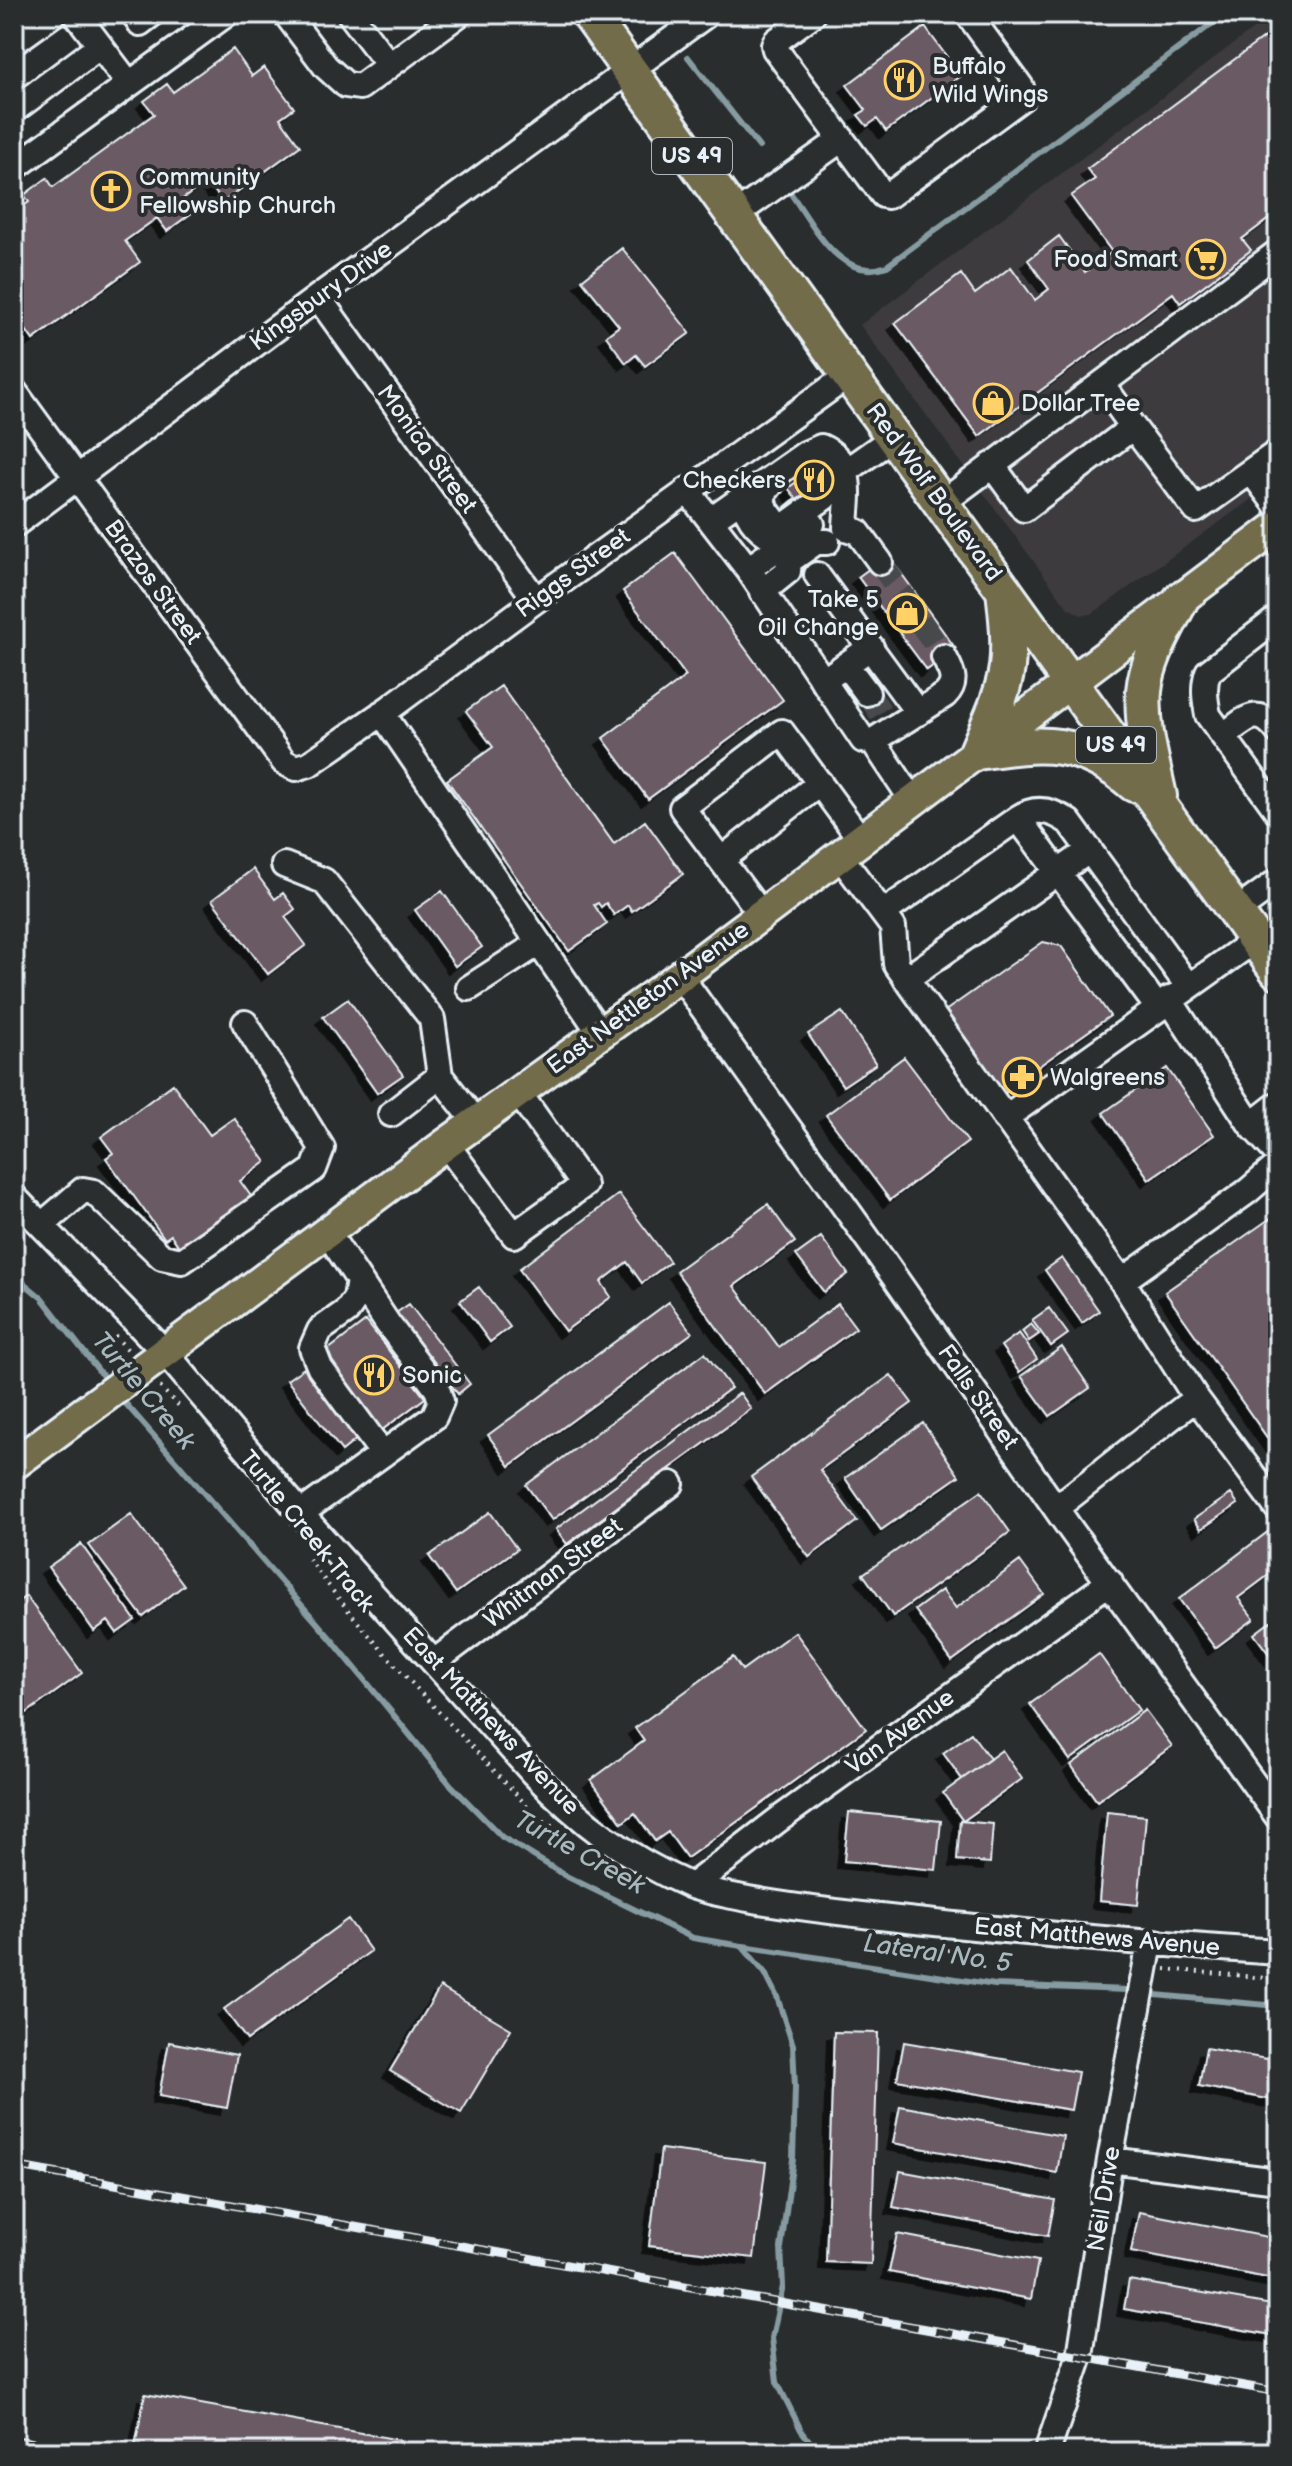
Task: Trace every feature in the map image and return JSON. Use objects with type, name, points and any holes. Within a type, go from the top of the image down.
[{"type":"highway","name":"Red Wolf Boulevard","points":[[589,14],[1270,957]]},
{"type":"highway","points":[[977,752],[996,705],[1006,669],[1008,631],[1004,590]]},
{"type":"highway","points":[[1161,808],[1146,733],[1144,690],[1155,651],[1181,599]]},
{"type":"highway","points":[[977,752],[1027,744],[1061,746],[1095,758],[1120,772],[1161,808]]},
{"type":"main road","name":"East Nettleton Avenue","points":[[14,1464],[476,1122],[680,976],[1277,525]]},
{"type":"street","points":[[14,42],[53,14]]},
{"type":"street","points":[[76,14],[129,84]]},
{"type":"street","points":[[134,14],[140,23],[152,14]]},
{"type":"street","points":[[14,168],[226,14]]},
{"type":"street","points":[[286,14],[326,67],[346,85],[360,87],[389,65],[430,22],[459,14]]},
{"type":"street","points":[[350,14],[389,65]]},
{"type":"street","name":"Kingsbury Drive","points":[[14,525],[318,297],[707,14]]},
{"type":"street","points":[[813,14],[774,45],[883,195],[888,196],[1022,98],[1021,87],[968,14]]},
{"type":"street","points":[[14,110],[100,46]]},
{"type":"street","points":[[735,215],[842,139]]},
{"type":"street","points":[[942,503],[1278,252]]},
{"type":"street","name":"Monica Street","points":[[318,297],[536,600]]},
{"type":"street","name":"Riggs Street","points":[[296,768],[309,764],[382,713],[849,375]]},
{"type":"street","points":[[1102,384],[1196,510],[1278,452]]},
{"type":"street","name":"Brazos Street","points":[[14,391],[284,762],[296,768]]},
{"type":"street","points":[[992,465],[1024,509],[1133,427]]},
{"type":"street","points":[[748,569],[894,437]]},
{"type":"street","points":[[711,520],[805,454],[821,447],[832,452],[838,489],[836,535]]},
{"type":"street","points":[[783,470],[764,493],[762,504],[776,523],[786,525],[838,489]]},
{"type":"street","points":[[1251,471],[1277,525]]},
{"type":"street","points":[[687,490],[748,569],[863,740],[878,719],[918,713],[952,688],[953,673],[944,657]]},
{"type":"street","points":[[762,592],[788,571],[789,561],[816,542],[836,535],[858,532],[880,562]]},
{"type":"street","points":[[817,575],[918,713]]},
{"type":"street","points":[[1278,618],[1208,672],[1204,698],[1208,715],[1278,812]]},
{"type":"street","points":[[823,681],[871,647]]},
{"type":"street","points":[[846,665],[878,719],[913,801]]},
{"type":"street","points":[[382,713],[601,1034]]},
{"type":"street","points":[[1223,736],[1248,718],[1257,716],[1269,719],[1278,731]]},
{"type":"street","points":[[762,915],[682,808],[782,732],[820,783],[850,848],[893,927],[896,964],[1122,1281],[1196,1398],[1278,1509]]},
{"type":"street","points":[[721,860],[820,783]]},
{"type":"street","points":[[883,913],[1029,811],[1058,814],[1069,822],[1090,850],[1172,998],[1251,1125],[1278,1154]]},
{"type":"street","points":[[1018,818],[1058,873],[1172,998]]},
{"type":"street","points":[[906,979],[1090,850]]},
{"type":"street","points":[[284,865],[324,881],[432,1019],[440,1076],[476,1122]]},
{"type":"street","points":[[1235,912],[1278,881]]},
{"type":"street","points":[[469,988],[539,943]]},
{"type":"street","points":[[1005,1118],[1172,998],[1270,957]]},
{"type":"street","name":"Falls Street","points":[[680,976],[1278,1817]]},
{"type":"street","points":[[42,1225],[83,1190],[94,1192],[162,1257],[182,1261],[314,1169],[322,1148],[245,1023]]},
{"type":"street","points":[[391,1114],[440,1076]]},
{"type":"street","points":[[446,1144],[514,1235],[584,1185],[518,1092]]},
{"type":"street","points":[[1251,1125],[1278,1104]]},
{"type":"street","points":[[1122,1281],[1248,1191],[1278,1165]]},
{"type":"street","name":"East Matthews Avenue","points":[[14,1197],[42,1225],[146,1365],[301,1513],[533,1773],[625,1853],[692,1886],[800,1908],[1148,1955],[1278,1952]]},
{"type":"street","points":[[301,1513],[434,1417],[441,1401],[437,1389],[388,1324],[327,1232]]},
{"type":"street","points":[[359,1280],[356,1298],[347,1311],[320,1330],[312,1348],[320,1368],[383,1454]]},
{"type":"street","points":[[1056,1508],[1196,1398]]},
{"type":"street","name":"Whitman Street","points":[[434,1662],[671,1484]]},
{"type":"street","name":"Van Avenue","points":[[692,1886],[778,1820],[1110,1582]]},
{"type":"street","name":"Neil Drive","points":[[1047,2452],[1080,2356],[1110,2160],[1148,1955]]},
{"type":"street","points":[[1110,2160],[1278,2181]]},
{"type":"path","points":[[114,1334],[146,1365],[183,1410]]},
{"type":"path","name":"Turtle Creek Track","points":[[309,1559],[332,1592],[382,1649],[536,1816],[567,1836]]},
{"type":"path","points":[[916,1945],[940,1952],[958,1948]]},
{"type":"path","points":[[1148,1955],[1278,1979]]},
{"type":"shaded area","points":[[1273,14],[1278,14],[1278,480],[1092,614],[1081,615],[1068,608],[860,325]]},
{"type":"building","name":"Buffalo Wild Wings","points":[[925,27],[961,76],[886,131],[877,119],[867,126],[858,115],[866,110],[847,85]]},
{"type":"building","points":[[1278,27],[1278,212],[1242,239],[1251,250],[1180,303],[1173,293],[979,436],[895,323],[961,274],[975,294],[1011,267],[1035,300],[1049,289],[1028,260],[1059,236],[1085,272],[1112,252],[1071,196],[1095,179],[1087,169]]},
{"type":"building","name":"Community Fellowship Church","points":[[233,49],[252,76],[264,67],[294,108],[280,118],[300,146],[223,202],[207,181],[183,199],[193,212],[167,231],[157,218],[125,241],[140,262],[33,340],[14,313],[14,213],[29,202],[24,195],[47,178],[53,187],[154,114],[144,101],[167,84],[173,92]]},
{"type":"building","points":[[622,248],[690,333],[645,366],[636,355],[626,363],[606,336],[619,326],[582,280]]},
{"type":"building","name":"Checkers","points":[[814,460],[843,498],[832,506],[791,514],[785,507],[796,498],[788,488],[809,473],[804,467]]},
{"type":"building","points":[[675,553],[783,700],[648,799],[603,738],[686,676],[623,591]]},
{"type":"building","name":"Take 5 Oil Change","points":[[888,555],[956,649],[927,670],[858,577]]},
{"type":"building","points":[[501,686],[614,844],[645,821],[683,874],[632,911],[628,905],[614,915],[606,903],[601,907],[598,903],[594,905],[607,924],[569,951],[447,780],[493,747],[466,711]]},
{"type":"building","points":[[253,869],[275,899],[283,893],[295,909],[285,917],[306,945],[268,974],[212,900]]},
{"type":"building","points":[[442,891],[482,947],[455,966],[415,910]]},
{"type":"building","name":"Walgreens","points":[[1043,942],[1061,946],[1110,1016],[1032,1071],[1042,1086],[1019,1101],[1011,1089],[999,1097],[941,1014]]},
{"type":"building","points":[[348,999],[403,1075],[377,1093],[323,1017]]},
{"type":"building","points":[[842,1012],[876,1064],[843,1086],[808,1034]]},
{"type":"building","points":[[904,1057],[968,1142],[890,1200],[826,1115]]},
{"type":"building","points":[[1167,1068],[1214,1135],[1149,1179],[1103,1113]]},
{"type":"building","points":[[173,1084],[210,1135],[234,1118],[266,1162],[240,1181],[253,1199],[182,1251],[171,1235],[165,1239],[106,1158],[113,1153],[101,1137]]},
{"type":"building","points":[[619,1194],[670,1262],[642,1283],[627,1262],[601,1282],[611,1297],[565,1331],[519,1269]]},
{"type":"building","points":[[768,1204],[795,1242],[734,1286],[779,1347],[838,1304],[856,1328],[765,1394],[676,1271]]},
{"type":"building","points":[[1275,1215],[1278,1219],[1278,1453],[1165,1292]]},
{"type":"building","points":[[821,1237],[848,1274],[824,1292],[796,1255]]},
{"type":"building","points":[[1062,1258],[1099,1311],[1082,1323],[1045,1270]]},
{"type":"building","points":[[479,1287],[510,1327],[490,1342],[460,1301]]},
{"type":"building","points":[[669,1302],[692,1333],[510,1466],[488,1435]]},
{"type":"building","points":[[409,1304],[470,1384],[458,1394],[396,1313]]},
{"type":"building","points":[[1049,1308],[1068,1334],[1051,1346],[1032,1320]]},
{"type":"building","name":"Sonic","points":[[366,1321],[425,1398],[382,1430],[324,1353]]},
{"type":"building","points":[[1031,1324],[1039,1334],[1029,1341],[1022,1331]]},
{"type":"building","points":[[1019,1333],[1037,1359],[1019,1372],[1001,1346]]},
{"type":"building","points":[[1062,1347],[1090,1388],[1050,1416],[1021,1376]]},
{"type":"building","points":[[705,1353],[731,1388],[552,1520],[526,1485]]},
{"type":"building","points":[[304,1368],[358,1438],[342,1451],[287,1380]]},
{"type":"building","points":[[891,1375],[912,1403],[820,1470],[857,1521],[809,1557],[751,1477]]},
{"type":"building","points":[[740,1393],[751,1409],[567,1544],[556,1529]]},
{"type":"building","points":[[923,1423],[959,1476],[881,1530],[845,1478]]},
{"type":"building","points":[[981,1491],[1010,1532],[893,1616],[863,1574]]},
{"type":"building","points":[[1231,1494],[1238,1504],[1201,1529],[1194,1519]]},
{"type":"building","points":[[490,1512],[517,1549],[456,1593],[429,1556]]},
{"type":"building","points":[[131,1514],[184,1585],[143,1617],[89,1545]]},
{"type":"building","points":[[1269,1531],[1278,1542],[1278,1568],[1238,1598],[1254,1619],[1215,1648],[1179,1599]]},
{"type":"building","points":[[81,1544],[135,1620],[117,1633],[108,1621],[94,1631],[48,1567]]},
{"type":"building","points":[[1020,1561],[1044,1594],[952,1661],[915,1610],[942,1590],[956,1608]]},
{"type":"building","points":[[26,1596],[82,1673],[14,1722],[14,1605]]},
{"type":"building","points":[[1278,1616],[1278,1666],[1254,1634]]},
{"type":"building","points":[[795,1632],[866,1729],[687,1858],[668,1832],[655,1841],[635,1813],[622,1823],[591,1780],[644,1741],[635,1728],[733,1657],[742,1670]]},
{"type":"building","points":[[1099,1654],[1139,1710],[1070,1760],[1030,1704]]},
{"type":"building","points":[[1145,1710],[1172,1746],[1097,1801],[1071,1765]]},
{"type":"building","points":[[971,1733],[990,1759],[962,1779],[943,1753]]},
{"type":"building","points":[[1002,1750],[1022,1779],[963,1821],[943,1793]]},
{"type":"building","points":[[849,1812],[941,1821],[936,1870],[844,1861]]},
{"type":"building","points":[[1107,1812],[1146,1816],[1138,1905],[1099,1901]]},
{"type":"building","points":[[960,1821],[993,1824],[990,1863],[957,1860]]},
{"type":"building","points":[[348,1919],[371,1951],[247,2040],[224,2009]]},
{"type":"building","points":[[440,1987],[511,2029],[461,2113],[390,2071]]},
{"type":"building","points":[[834,2032],[878,2033],[871,2264],[826,2262]]},
{"type":"building","points":[[169,2042],[237,2055],[227,2108],[159,2096]]},
{"type":"building","points":[[904,2042],[1078,2072],[1071,2110],[897,2080]]},
{"type":"building","points":[[1206,2048],[1278,2061],[1278,2101],[1199,2086]]},
{"type":"building","points":[[900,2106],[1063,2136],[1057,2173],[893,2143]]},
{"type":"building","points":[[661,2149],[766,2162],[754,2258],[649,2246]]},
{"type":"building","points":[[900,2171],[1055,2200],[1048,2236],[893,2207]]},
{"type":"building","points":[[1139,2212],[1278,2239],[1278,2280],[1131,2252]]},
{"type":"building","points":[[897,2234],[1038,2261],[1031,2299],[889,2272]]},
{"type":"building","points":[[1129,2280],[1278,2306],[1278,2336],[1124,2309]]},
{"type":"building","points":[[145,2394],[400,2440],[397,2452],[134,2452]]},
{"type":"building","points":[[14,2436],[104,2452],[14,2452]]},
{"type":"waterway","points":[[789,191],[818,234],[842,259],[855,267],[870,269],[887,266],[1225,14]]},
{"type":"waterway","points":[[688,57],[759,147]]},
{"type":"waterway","name":"Turtle Creek","points":[[14,1275],[42,1298],[109,1384]]},
{"type":"waterway","name":"Turtle Creek","points":[[119,1396],[332,1640],[450,1784],[502,1837],[568,1877],[693,1938],[742,1946],[765,1973],[777,1997],[793,2045],[795,2087],[793,2159],[781,2248],[783,2286],[772,2338],[777,2382],[801,2430],[818,2452]]},
{"type":"waterway","name":"Lateral No. 5","points":[[743,1946],[995,1985],[1128,1990]]},
{"type":"waterway","name":"Lateral No. 5","points":[[1155,1995],[1278,2006]]},
{"type":"tunnel","points":[[880,562],[944,657]]},
{"type":"tunnel","points":[[867,693],[881,713]]},
{"type":"railway","points":[[14,2166],[1278,2392]]},
{"type":"place","name":"Buffalo Wild Wings","points":[[904,80]]},
{"type":"place","name":"Community Fellowship Church","points":[[111,191]]},
{"type":"place","name":"Food Smart","points":[[1206,259]]},
{"type":"place","name":"Dollar Tree","points":[[993,403]]},
{"type":"place","name":"Checkers","points":[[814,480]]},
{"type":"place","name":"Take 5 Oil Change","points":[[907,613]]},
{"type":"place","name":"Walgreens","points":[[1022,1077]]},
{"type":"place","name":"Sonic","points":[[374,1375]]}]
